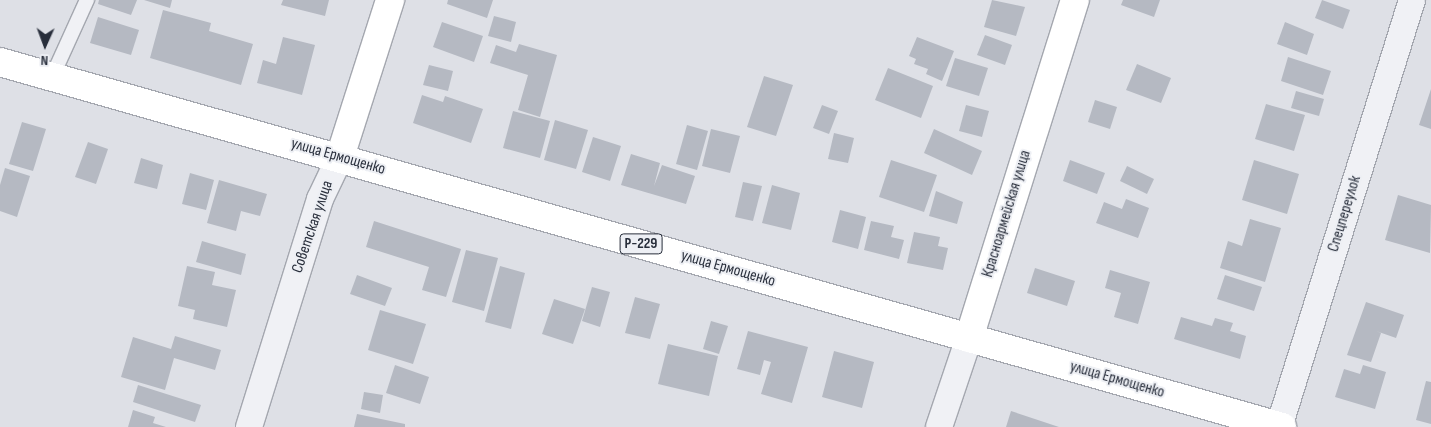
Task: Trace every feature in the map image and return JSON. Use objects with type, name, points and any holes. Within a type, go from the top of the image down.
[{"type":"main road","name":"Советская улица","points":[[340,157],[390,0]]},
{"type":"main road","name":"Красноармейская улица","points":[[969,338],[1075,0]]},
{"type":"main road","name":"улица Ермощенко","points":[[0,62],[340,157],[1280,427]]},
{"type":"street","name":"Спецпереулок","points":[[1280,427],[1412,0]]},
{"type":"street","name":"Советская улица","points":[[249,427],[320,199],[340,157]]},
{"type":"street","name":"Красноармейская улица","points":[[939,427],[969,338]]},
{"type":"lane","points":[[52,77],[87,0]]},
{"type":"building","points":[[99,0],[137,0],[131,15],[98,4]]},
{"type":"building","points":[[144,0],[172,0],[170,8]]},
{"type":"building","points":[[283,0],[329,0],[325,16],[281,5]]},
{"type":"building","points":[[448,0],[493,0],[487,18],[447,4]]},
{"type":"building","points":[[992,0],[1025,7],[1016,36],[984,27]]},
{"type":"building","points":[[1123,0],[1160,0],[1154,17],[1121,5]]},
{"type":"building","points":[[1322,0],[1350,10],[1343,29],[1315,18]]},
{"type":"building","points":[[163,10],[211,23],[209,31],[253,44],[241,85],[150,58]]},
{"type":"building","points":[[494,16],[516,22],[511,42],[488,36]]},
{"type":"building","points":[[98,17],[139,30],[131,55],[90,43]]},
{"type":"building","points":[[442,22],[483,36],[474,62],[433,47]]},
{"type":"building","points":[[1285,22],[1314,34],[1307,55],[1277,44]]},
{"type":"building","points":[[985,35],[1012,45],[1005,65],[977,55]]},
{"type":"building","points":[[283,37],[315,45],[302,95],[257,83],[263,60],[276,64]]},
{"type":"building","points":[[917,37],[954,51],[942,81],[926,74],[928,69],[914,64],[916,59],[909,56]]},
{"type":"building","points":[[519,44],[557,55],[540,117],[518,110],[528,75],[490,63],[496,45],[516,52]]},
{"type":"building","points":[[1288,57],[1331,71],[1323,95],[1281,81]]},
{"type":"building","points":[[955,58],[988,68],[979,96],[946,86]]},
{"type":"building","points":[[1137,64],[1171,78],[1161,103],[1126,90]]},
{"type":"building","points":[[429,65],[453,71],[448,91],[423,85]]},
{"type":"building","points":[[888,68],[933,86],[921,118],[875,100]]},
{"type":"building","points":[[764,76],[793,85],[776,136],[747,127]]},
{"type":"building","points":[[1431,89],[1431,129],[1419,125]]},
{"type":"building","points":[[1296,91],[1324,99],[1319,116],[1291,108]]},
{"type":"building","points":[[422,95],[443,102],[445,96],[483,109],[471,143],[413,123]]},
{"type":"building","points":[[1095,100],[1117,107],[1110,129],[1088,122]]},
{"type":"building","points":[[1266,104],[1305,115],[1294,151],[1255,139]]},
{"type":"building","points":[[822,105],[838,111],[829,134],[813,128]]},
{"type":"building","points":[[966,105],[989,111],[982,137],[959,131]]},
{"type":"building","points":[[513,111],[550,121],[540,158],[503,148]]},
{"type":"building","points":[[555,120],[588,130],[576,169],[544,160]]},
{"type":"building","points":[[22,122],[46,129],[33,171],[9,164]]},
{"type":"building","points":[[687,125],[708,131],[697,170],[676,164]]},
{"type":"building","points":[[711,129],[740,136],[730,173],[702,166]]},
{"type":"building","points":[[934,129],[982,151],[972,175],[924,153]]},
{"type":"building","points":[[834,133],[854,138],[848,163],[828,159]]},
{"type":"building","points":[[593,137],[621,146],[610,181],[582,172]]},
{"type":"building","points":[[88,142],[108,149],[96,184],[75,177]]},
{"type":"building","points":[[631,154],[660,163],[654,186],[662,165],[695,176],[686,204],[621,185]]},
{"type":"building","points":[[141,158],[163,165],[157,189],[134,183]]},
{"type":"building","points":[[891,160],[937,175],[924,212],[879,197]]},
{"type":"building","points":[[1070,160],[1105,173],[1097,194],[1063,181]]},
{"type":"building","points":[[1254,160],[1299,174],[1287,214],[1242,200]]},
{"type":"building","points":[[1127,166],[1154,179],[1147,194],[1120,181]]},
{"type":"building","points":[[5,168],[30,176],[17,217],[0,211],[0,185]]},
{"type":"building","points":[[190,173],[214,180],[206,210],[182,204]]},
{"type":"building","points":[[219,180],[267,194],[260,216],[241,211],[236,231],[207,223]]},
{"type":"building","points":[[743,182],[762,186],[753,221],[735,217]]},
{"type":"building","points":[[772,185],[800,193],[791,230],[762,223]]},
{"type":"building","points":[[936,191],[963,202],[957,224],[929,216]]},
{"type":"building","points":[[1398,195],[1431,205],[1430,253],[1385,240]]},
{"type":"building","points":[[1126,199],[1149,208],[1138,238],[1096,223],[1104,202],[1122,209]]},
{"type":"building","points":[[840,210],[866,217],[858,249],[832,242]]},
{"type":"building","points":[[1250,219],[1281,228],[1265,282],[1220,268],[1228,241],[1242,246]]},
{"type":"building","points":[[374,221],[461,249],[446,297],[422,290],[429,267],[366,247]]},
{"type":"building","points":[[871,221],[894,226],[891,237],[904,240],[899,259],[864,250]]},
{"type":"building","points":[[914,232],[940,237],[938,246],[948,248],[943,270],[907,263]]},
{"type":"building","points":[[202,241],[246,254],[241,275],[196,262]]},
{"type":"building","points":[[466,250],[498,258],[484,311],[452,302]]},
{"type":"building","points":[[187,266],[215,272],[212,285],[236,290],[227,327],[193,319],[195,310],[178,306]]},
{"type":"building","points":[[500,266],[525,273],[511,329],[485,322]]},
{"type":"building","points":[[1035,268],[1075,281],[1067,306],[1027,293]]},
{"type":"building","points":[[1110,270],[1150,282],[1138,324],[1114,317],[1121,293],[1105,288]]},
{"type":"building","points":[[357,275],[392,288],[385,306],[350,294]]},
{"type":"building","points":[[1225,275],[1262,287],[1254,311],[1217,299]]},
{"type":"building","points":[[592,287],[610,292],[600,327],[582,321]]},
{"type":"building","points":[[635,297],[660,304],[650,339],[625,333]]},
{"type":"building","points":[[554,299],[585,309],[573,344],[542,334]]},
{"type":"building","points":[[1366,302],[1404,315],[1396,338],[1376,331],[1381,333],[1371,362],[1347,355]]},
{"type":"building","points":[[380,310],[426,324],[413,364],[368,350]]},
{"type":"building","points":[[1181,317],[1212,326],[1215,318],[1233,323],[1230,331],[1246,336],[1240,359],[1174,339]]},
{"type":"building","points":[[711,321],[728,326],[719,354],[703,349]]},
{"type":"building","points":[[748,331],[808,347],[792,403],[761,394],[771,362],[764,360],[760,375],[737,369]]},
{"type":"building","points":[[175,336],[221,350],[215,370],[174,358],[165,390],[121,377],[133,337],[171,349]]},
{"type":"building","points":[[668,344],[718,356],[709,396],[658,384]]},
{"type":"building","points":[[834,351],[874,362],[862,408],[822,397]]},
{"type":"building","points":[[395,365],[429,377],[420,404],[386,393]]},
{"type":"building","points":[[1363,365],[1386,372],[1375,409],[1335,397],[1344,369],[1360,374]]},
{"type":"building","points":[[1426,381],[1431,382],[1431,424],[1416,420]]},
{"type":"building","points":[[138,385],[201,405],[195,422],[133,402]]},
{"type":"building","points":[[364,392],[383,395],[380,413],[361,409]]},
{"type":"building","points":[[133,410],[155,417],[153,423],[166,427],[128,427]]},
{"type":"building","points":[[1011,411],[1059,427],[1006,427]]},
{"type":"building","points":[[357,414],[405,424],[405,427],[354,427]]}]
